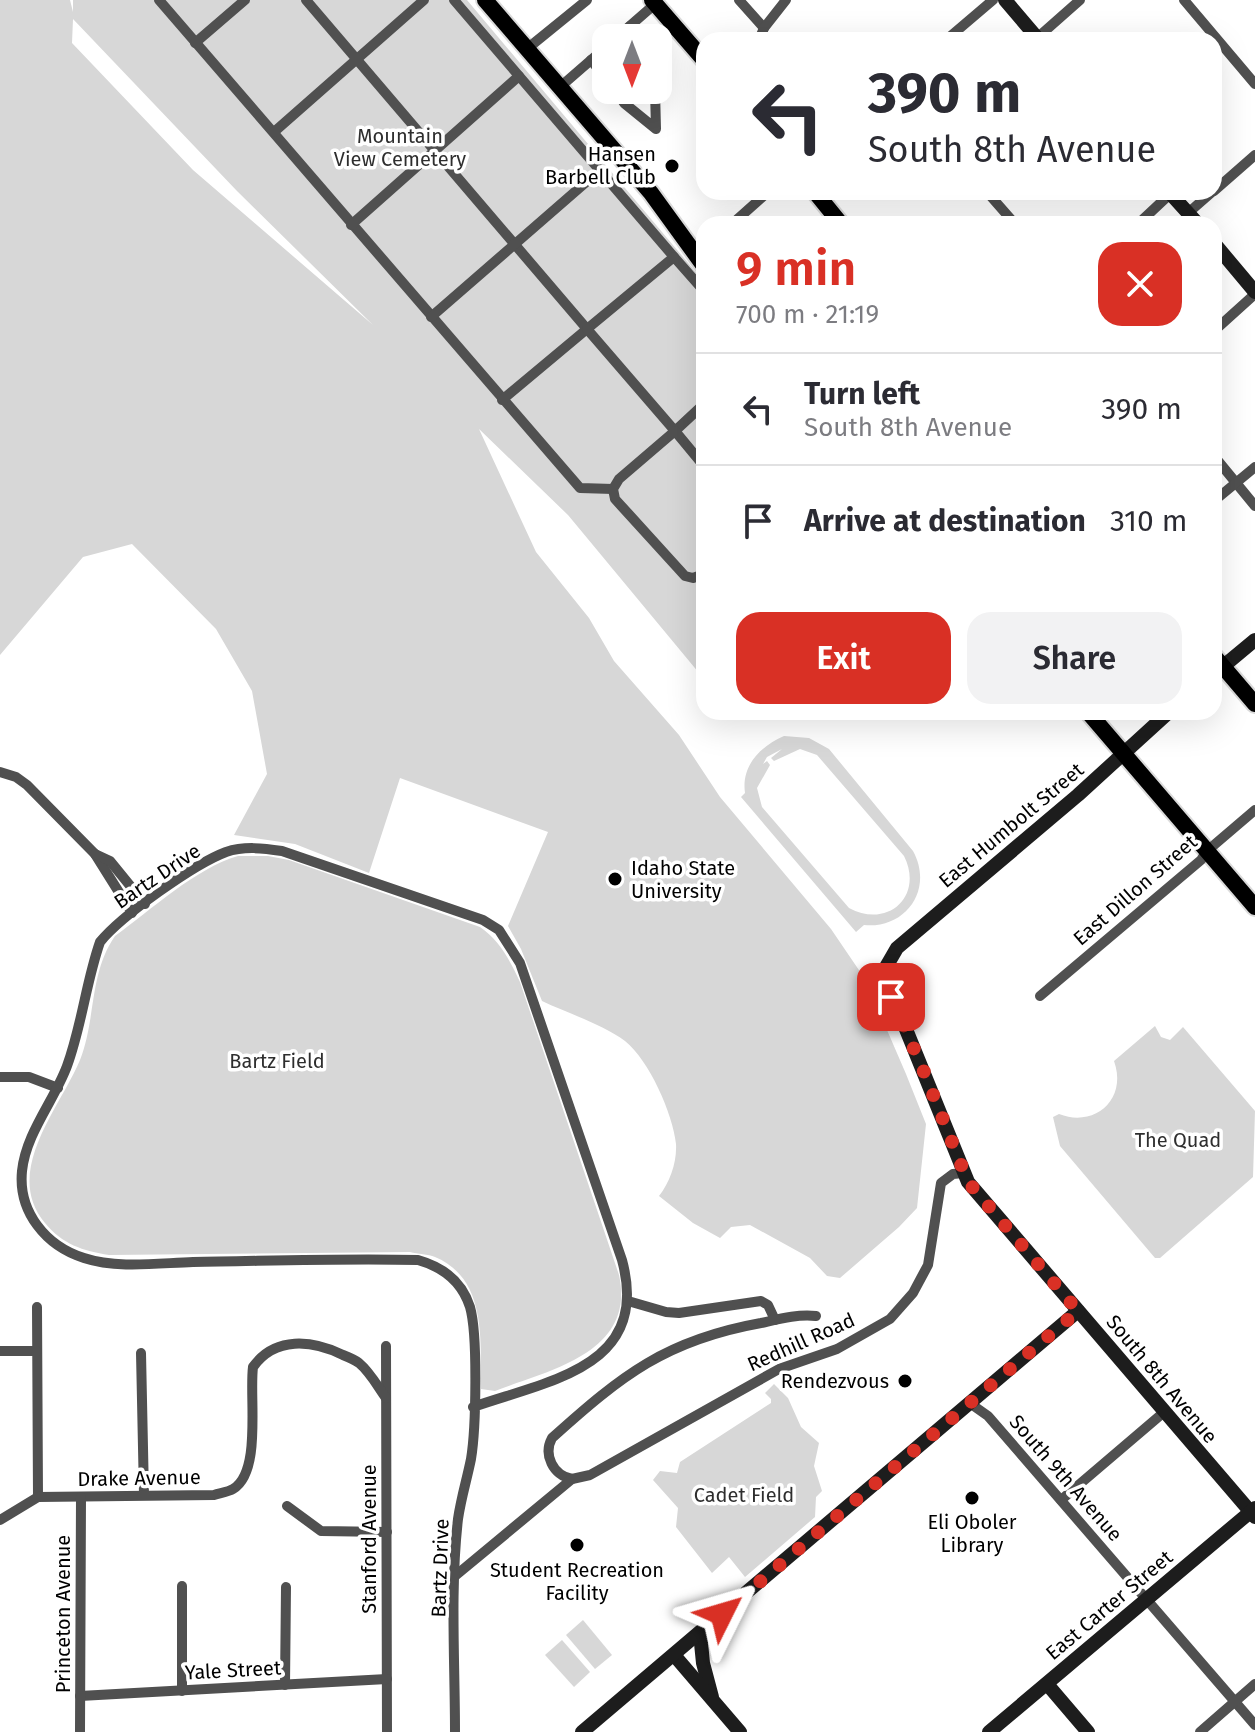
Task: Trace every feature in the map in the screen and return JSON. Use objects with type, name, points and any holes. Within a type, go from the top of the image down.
[{"type":"main road","points":[[485,0],[651,193],[696,251]]},
{"type":"main road","points":[[654,2],[696,51]]},
{"type":"main road","points":[[822,200],[834,216]]},
{"type":"main road","points":[[1222,670],[1255,704]]},
{"type":"main road","points":[[1095,720],[1255,907]]},
{"type":"street","points":[[159,0],[580,488],[613,489]]},
{"type":"street","points":[[195,43],[245,0]]},
{"type":"street","points":[[306,0],[696,456]]},
{"type":"street","points":[[274,132],[424,0]]},
{"type":"street","points":[[454,0],[696,282]]},
{"type":"street","points":[[528,48],[587,0]]},
{"type":"street","points":[[739,0],[764,28]]},
{"type":"street","points":[[762,32],[786,0]]},
{"type":"street","points":[[955,32],[993,0]]},
{"type":"street","points":[[1005,0],[1032,32]]},
{"type":"street","points":[[1046,32],[1080,0]]},
{"type":"street","points":[[1184,0],[1211,32]]},
{"type":"street","points":[[632,24],[654,2]]},
{"type":"street","points":[[1222,45],[1255,84]]},
{"type":"street","points":[[560,87],[591,60]]},
{"type":"street","points":[[351,225],[519,76]]},
{"type":"street","points":[[625,104],[656,129],[655,104]]},
{"type":"street","points":[[1222,183],[1255,155]]},
{"type":"street","points":[[431,317],[600,170]]},
{"type":"street","points":[[741,216],[759,200]]},
{"type":"street","points":[[994,200],[1008,216]]},
{"type":"street","points":[[1146,216],[1162,200]]},
{"type":"street","points":[[1176,200],[1191,216]]},
{"type":"street","points":[[1222,253],[1255,293],[1222,324]]},
{"type":"street","points":[[502,400],[674,257]]},
{"type":"street","points":[[696,411],[619,479],[613,489],[615,499],[685,576],[696,577]]},
{"type":"street","points":[[1222,466],[1255,506]]},
{"type":"street","points":[[1222,494],[1255,467]]},
{"type":"street","points":[[1222,662],[1255,640]]},
{"type":"street","name":"East Humbolt Street","points":[[886,973],[897,948],[1124,755],[1161,720]]},
{"type":"street","points":[[0,772],[16,777],[27,785],[95,854],[132,913]]},
{"type":"street","name":"East Dillon Street","points":[[1040,996],[1201,860],[1207,851],[1255,810]]},
{"type":"street","name":"Bartz Drive","points":[[455,1732],[458,1520],[471,1456],[473,1407],[473,1325],[470,1309],[457,1284],[435,1265],[418,1260],[106,1262],[84,1258],[50,1239],[36,1227],[27,1210],[22,1174],[29,1144],[58,1088],[75,1044],[100,942],[132,913],[228,852],[261,848],[302,856],[483,920],[499,930],[520,963],[622,1260],[628,1301],[621,1328],[596,1360],[473,1407]]},
{"type":"street","points":[[95,854],[110,861],[145,904]]},
{"type":"street","name":"South 8th Avenue","points":[[886,973],[891,997],[968,1182],[1163,1413],[1253,1513]]},
{"type":"street","points":[[0,1077],[29,1077],[58,1088]]},
{"type":"street","name":"Redhill Road","points":[[816,1316],[775,1320],[709,1333],[634,1369],[552,1438],[548,1446],[549,1457],[556,1471],[572,1479],[590,1475],[779,1369],[837,1349],[890,1319],[913,1293],[928,1265],[941,1183],[953,1174],[963,1173]]},
{"type":"street","name":"Redhill Road","points":[[628,1301],[679,1313],[761,1301],[768,1305],[775,1320]]},
{"type":"street","points":[[0,1520],[38,1497],[37,1307]]},
{"type":"street","points":[[582,1732],[1078,1311]]},
{"type":"street","name":"Drake Avenue","points":[[38,1497],[214,1495],[234,1489],[246,1476],[251,1458],[253,1367],[262,1354],[279,1345],[299,1342],[326,1346],[359,1363],[386,1398]]},
{"type":"street","name":"Stanford Avenue","points":[[386,1346],[387,1732]]},
{"type":"street","points":[[0,1351],[37,1351]]},
{"type":"street","points":[[141,1353],[144,1495]]},
{"type":"street","name":"South 9th Avenue","points":[[971,1404],[988,1416],[1255,1725]]},
{"type":"street","points":[[1061,1500],[1163,1413]]},
{"type":"street","name":"Redhill Road","points":[[455,1576],[572,1479]]},
{"type":"street","name":"Princeton Avenue","points":[[80,1732],[81,1497]]},
{"type":"street","points":[[287,1506],[321,1531],[387,1532]]},
{"type":"street","name":"East Carter Street","points":[[989,1732],[1253,1513]]},
{"type":"street","points":[[182,1586],[182,1691]]},
{"type":"street","points":[[285,1685],[286,1587]]},
{"type":"street","points":[[700,1633],[703,1663],[713,1701]]},
{"type":"street","points":[[674,1655],[740,1732]]},
{"type":"street","name":"Yale Street","points":[[80,1696],[387,1679]]},
{"type":"street","points":[[1047,1684],[1088,1732]]},
{"type":"street","points":[[1200,1732],[1255,1684]]},
{"type":"green space","name":"Mountain View Cemetery","points":[[0,0],[70,0],[73,12],[73,0],[467,0],[696,272],[696,669],[568,515],[479,429],[536,552],[589,618],[614,661],[679,735],[720,797],[831,929],[865,979],[926,1124],[917,1208],[840,1278],[827,1276],[810,1258],[750,1225],[731,1227],[720,1238],[693,1223],[659,1196],[672,1172],[676,1144],[665,1103],[643,1061],[616,1035],[542,1001],[508,926],[548,832],[400,778],[369,873],[295,844],[234,835],[267,774],[252,691],[216,629],[132,544],[83,557],[0,655]],"holes":[[[73,19],[237,191],[373,325],[193,170],[72,43]]]},
{"type":"green space","points":[[784,736],[809,738],[829,749],[913,851],[919,865],[918,892],[903,913],[879,925],[864,925],[856,932],[741,797],[745,793],[746,774],[754,758]],"holes":[[[782,749],[771,758],[774,761],[800,749],[817,755],[904,856],[909,884],[906,896],[899,905],[877,914],[849,908],[762,807],[757,788],[770,765],[767,761],[763,764],[767,757]]]},
{"type":"green space","name":"Bartz Field","points":[[238,856],[289,860],[480,927],[503,951],[520,982],[619,1275],[621,1302],[615,1323],[602,1340],[584,1354],[563,1366],[495,1391],[481,1389],[480,1333],[473,1296],[452,1267],[429,1255],[410,1252],[109,1255],[74,1245],[45,1223],[33,1203],[30,1183],[32,1162],[39,1140],[80,1060],[107,950],[115,936],[174,891],[206,870]]},
{"type":"green space","name":"The Quad","points":[[1155,1026],[1161,1037],[1170,1040],[1183,1027],[1255,1111],[1253,1177],[1160,1258],[1155,1258],[1060,1146],[1053,1117],[1059,1114],[1084,1117],[1105,1107],[1116,1088],[1114,1061]]},
{"type":"green space","name":"Cadet Field","points":[[774,1384],[788,1398],[801,1427],[819,1443],[814,1466],[822,1491],[816,1497],[815,1517],[745,1577],[729,1557],[712,1573],[676,1527],[678,1508],[653,1480],[660,1471],[677,1473],[680,1462],[771,1403],[765,1393]]},
{"type":"green space","points":[[583,1620],[612,1655],[595,1669],[566,1635]]},
{"type":"green space","points":[[562,1640],[590,1672],[574,1687],[545,1655]]},
{"type":"place","name":"Hansen Barbell Club","points":[[672,166]]},
{"type":"place","name":"Idaho State University","points":[[615,879]]},
{"type":"place","name":"Rendezvous","points":[[905,1381]]},
{"type":"place","name":"Eli Oboler Library","points":[[972,1498]]},
{"type":"place","name":"Student Recreation Facility","points":[[577,1545]]},
{"type":"route","points":[[722,1614],[1078,1311],[968,1182],[891,997]]}]
